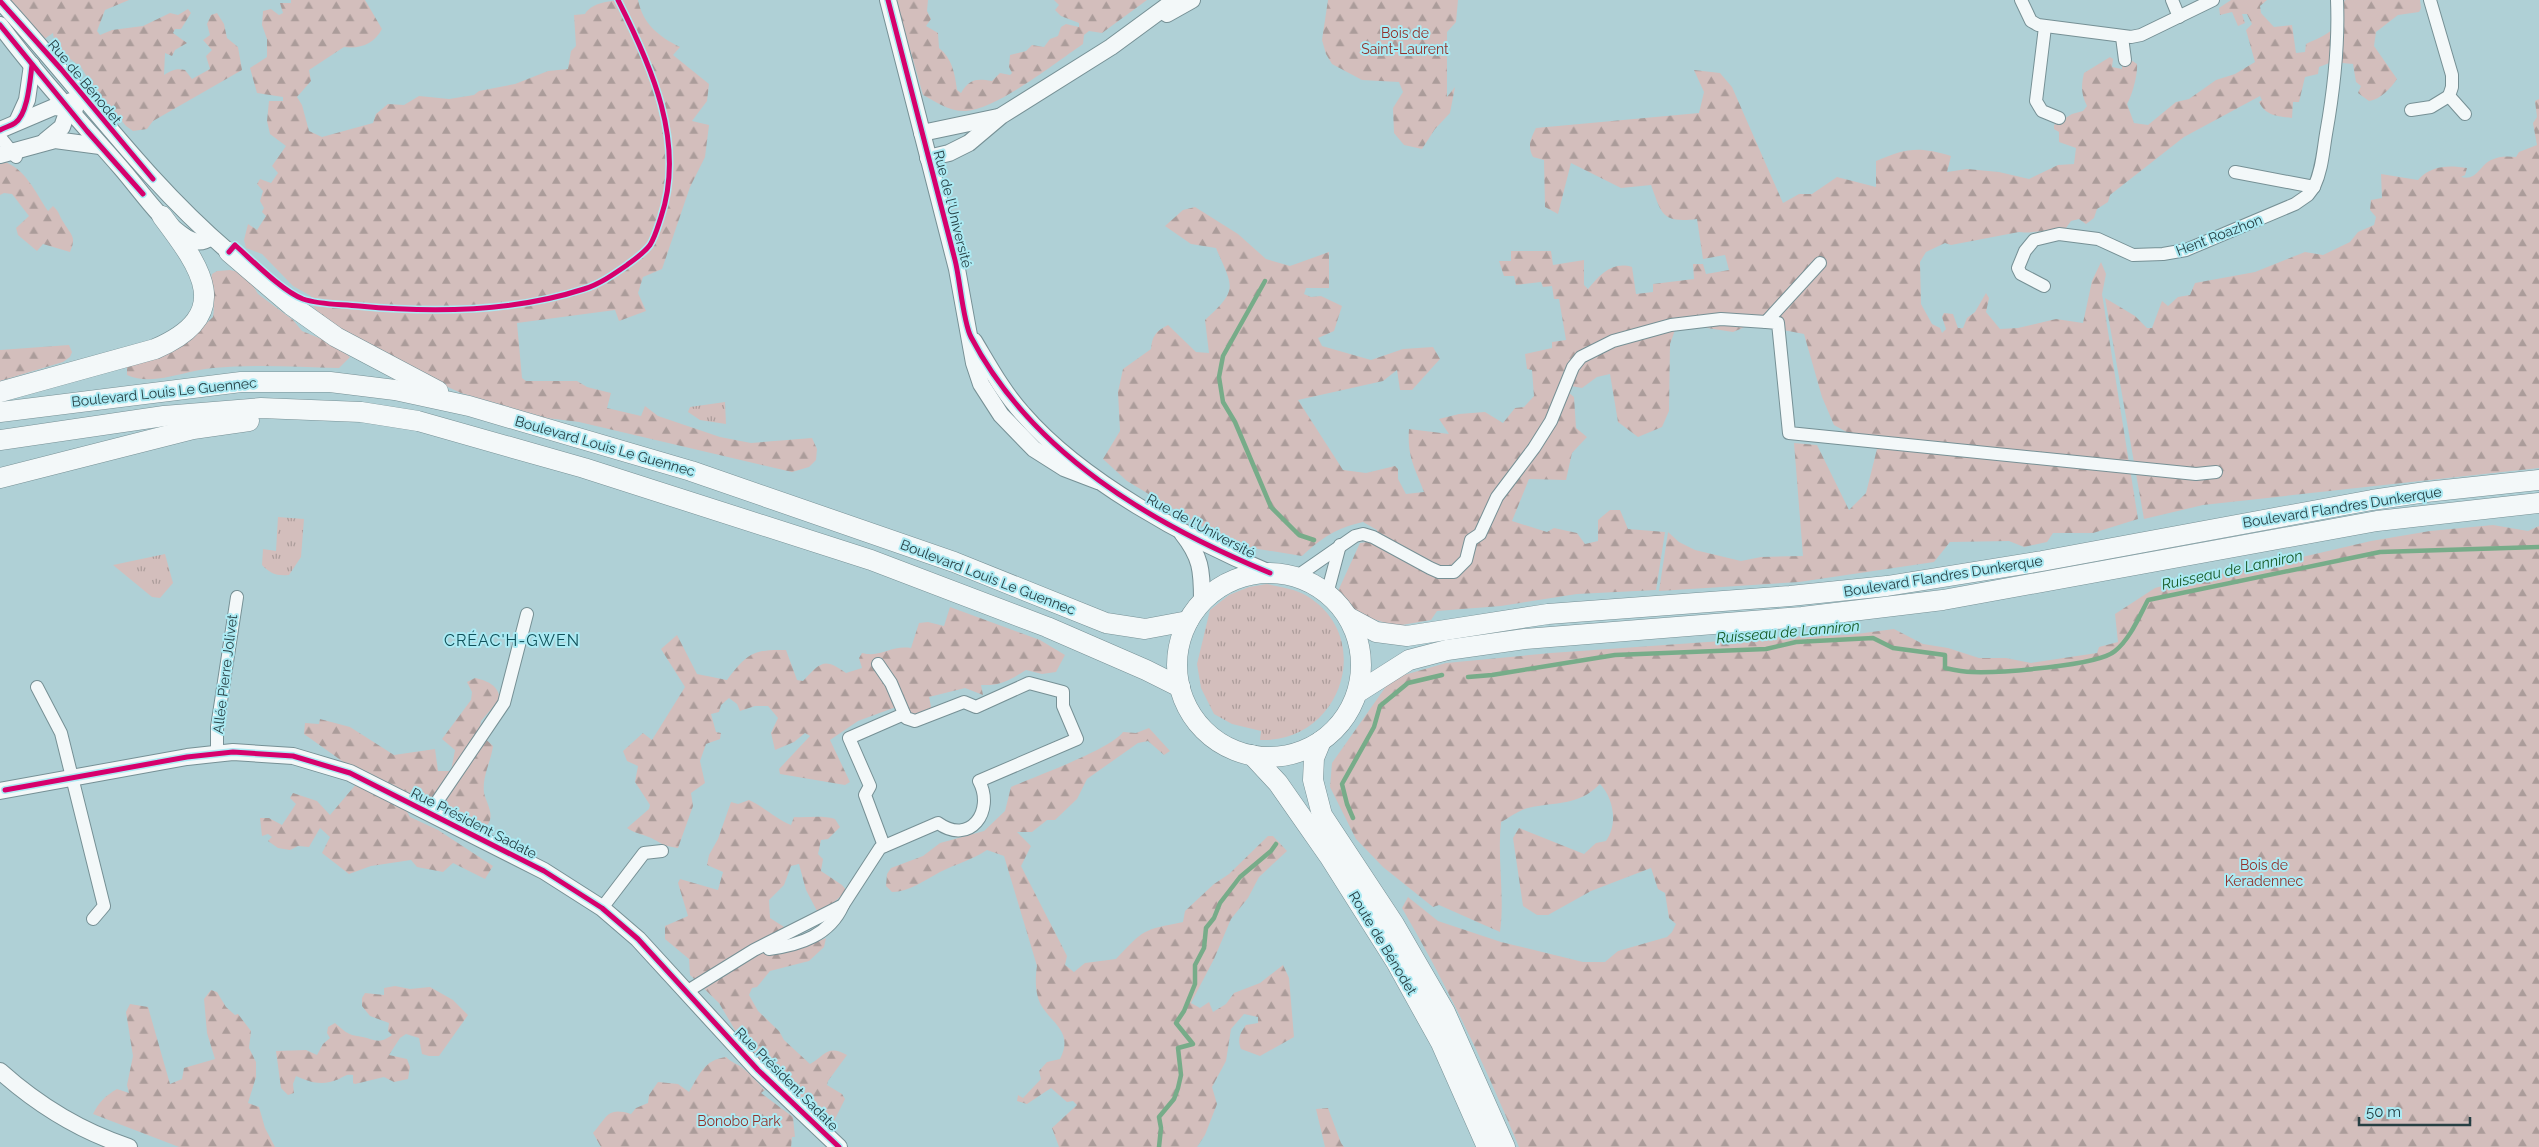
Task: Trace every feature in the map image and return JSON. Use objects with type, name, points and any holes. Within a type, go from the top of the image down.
[{"type":"main road","points":[[0,392],[155,349],[178,338],[195,324],[204,302],[203,284],[188,252],[162,216]]},
{"type":"main road","points":[[229,252],[291,305],[336,337],[377,360],[469,406]]},
{"type":"main road","name":"Boulevard Louis Le Guennec","points":[[0,412],[202,385],[268,381],[330,382],[376,387],[469,406],[615,448],[782,501],[954,562],[1106,623],[1144,629],[1188,621]]},
{"type":"main road","name":"Boulevard Louis Le Guennec","points":[[0,440],[210,411],[300,408],[388,416],[448,428],[584,468],[871,560],[1046,627],[1146,670],[1180,687]]},
{"type":"main road","points":[[0,478],[193,429],[248,421],[337,422],[489,440]]},
{"type":"main road","name":"Boulevard Flandres Dunkerque","points":[[1348,617],[1376,632],[1408,636],[1548,614],[1790,596],[1877,587],[2042,561],[2372,500],[2426,492],[2539,480]]},
{"type":"main road","name":"Boulevard Flandres Dunkerque","points":[[1357,693],[1409,660],[1448,650],[1525,639],[1802,617],[1943,600],[2377,521],[2539,503]]},
{"type":"main road","points":[[1270,573],[1296,577],[1327,594],[1348,617],[1356,635],[1360,654],[1361,674],[1357,693],[1343,720],[1321,741],[1305,750],[1288,755],[1252,756],[1236,751],[1206,732],[1194,719],[1180,687],[1178,653],[1188,621],[1202,600],[1215,589],[1232,580],[1270,573]]},
{"type":"main road","name":"Route de Bénodet","points":[[1321,741],[1314,758],[1312,780],[1322,815],[1376,896],[1445,1012],[1505,1147]]},
{"type":"main road","name":"Route de Bénodet","points":[[1252,756],[1272,776],[1329,856],[1396,962],[1441,1043],[1487,1147]]},
{"type":"street","name":"Rue de l'Université","points":[[888,0],[957,269],[974,363],[981,384],[994,406],[1012,428],[1034,449],[1055,463],[1098,481],[1181,531],[1270,573]]},
{"type":"street","points":[[928,158],[962,148],[1001,116],[1059,81],[1174,0]]},
{"type":"street","points":[[1129,33],[1192,0]]},
{"type":"street","points":[[2020,0],[2031,21],[2045,27],[2122,37],[2141,35],[2213,0]]},
{"type":"street","points":[[2172,0],[2179,16]]},
{"type":"street","name":"Hent Roazhon","points":[[2044,286],[2021,274],[2018,268],[2029,245],[2040,238],[2059,234],[2079,235],[2098,239],[2133,255],[2174,253],[2284,210],[2302,200],[2314,186],[2321,167],[2335,81],[2339,41],[2337,0]]},
{"type":"street","points":[[2411,110],[2431,107],[2448,96],[2451,91],[2452,75],[2430,0]]},
{"type":"street","name":"Rue de Bénodet","points":[[0,1],[153,179],[229,252]]},
{"type":"street","name":"Rue de Bénodet","points":[[0,25],[100,146]]},
{"type":"street","points":[[2045,27],[2036,101],[2042,111],[2059,118]]},
{"type":"street","points":[[2122,37],[2125,60]]},
{"type":"street","points":[[17,122],[27,100],[32,65]]},
{"type":"street","points":[[45,141],[62,127],[74,87]]},
{"type":"street","points":[[2448,96],[2465,114]]},
{"type":"street","points":[[0,130],[54,107],[69,108],[97,115]]},
{"type":"street","points":[[922,134],[1001,116]]},
{"type":"street","points":[[0,137],[9,154],[45,141],[68,140],[100,146],[120,166],[162,216],[185,237],[195,242],[206,241],[212,237]]},
{"type":"street","points":[[2235,172],[2314,186]]},
{"type":"street","points":[[1766,322],[1820,263]]},
{"type":"street","points":[[1296,577],[1355,536],[1363,534],[1373,537],[1430,568],[1440,572],[1454,572],[1466,560],[1472,540],[1480,534],[1497,497],[1534,448],[1551,421],[1573,367],[1581,357],[1613,341],[1671,325],[1721,319],[1778,323],[1789,433],[2196,474],[2216,472]]},
{"type":"street","name":"Rue de l'Université","points":[[1181,531],[1191,544],[1201,565],[1202,600]]},
{"type":"street","points":[[1327,594],[1340,546]]},
{"type":"street","name":"Allée Pierre Jolivet","points":[[217,753],[217,727],[237,597]]},
{"type":"street","points":[[430,812],[504,703],[527,614]]},
{"type":"street","points":[[686,992],[754,950],[842,905],[848,899],[873,856],[884,846],[938,823],[953,830],[970,828],[979,820],[984,806],[984,791],[979,781],[1077,739],[1062,701],[1063,692],[1034,684],[1023,685],[976,707],[964,702],[915,721],[906,718],[891,684],[878,664]]},
{"type":"street","points":[[37,687],[58,726],[104,906],[94,918]]},
{"type":"street","points":[[884,846],[865,795],[870,786],[849,738],[904,714]]},
{"type":"street","name":"Rue Président Sadate","points":[[0,791],[217,753],[280,754],[321,763],[350,773],[430,812],[550,875],[602,908],[630,931],[758,1070],[839,1147]]},
{"type":"street","points":[[602,908],[644,853],[662,851]]},
{"type":"street","points":[[0,1070],[29,1095],[63,1117],[94,1134],[129,1147]]},
{"type":"green space","points":[[4,0],[129,0],[105,10],[97,31],[100,35],[112,30],[143,26],[170,13],[178,15],[188,9],[191,13],[181,29],[175,29],[173,33],[187,43],[175,50],[172,56],[165,53],[164,75],[173,70],[182,69],[192,79],[210,69],[206,56],[212,50],[203,40],[210,35],[207,24],[211,15],[217,13],[224,24],[227,38],[238,47],[242,70],[153,121],[147,129],[133,131],[126,126],[92,85],[81,67],[49,43],[54,39],[53,33],[43,40]]},
{"type":"green space","points":[[291,0],[365,0],[382,29],[371,42],[356,47],[344,47],[309,70],[311,81],[297,97],[302,105],[309,131],[322,137],[373,123],[376,114],[388,104],[404,105],[419,96],[449,99],[474,95],[479,91],[515,84],[548,71],[568,69],[571,51],[576,46],[574,15],[585,14],[589,9],[600,3],[638,0],[648,23],[658,34],[680,47],[673,55],[709,84],[707,101],[692,121],[709,125],[705,157],[690,187],[662,269],[643,277],[638,293],[646,311],[619,321],[615,310],[517,323],[522,378],[526,381],[577,381],[587,387],[611,393],[607,408],[641,416],[645,406],[658,416],[720,437],[751,443],[812,438],[817,449],[816,460],[809,467],[792,472],[579,422],[547,418],[461,393],[382,357],[337,346],[350,357],[339,368],[245,366],[202,369],[158,379],[137,378],[127,375],[127,365],[199,330],[213,317],[214,306],[211,279],[212,274],[217,271],[230,270],[239,272],[252,284],[258,294],[293,320],[302,331],[329,342],[322,317],[312,305],[311,296],[293,286],[262,254],[246,248],[244,240],[248,224],[257,230],[266,216],[262,212],[264,208],[260,201],[263,191],[257,184],[260,179],[271,183],[278,173],[272,166],[286,146],[270,134],[267,121],[269,101],[283,101],[283,97],[257,93],[250,68],[267,57],[267,39],[262,25],[263,11],[271,9],[279,15],[283,13],[280,3],[291,3]]},
{"type":"green space","points":[[896,0],[928,0],[927,11],[931,19],[926,26],[938,33],[939,48],[950,61],[957,90],[961,93],[971,82],[992,81],[1000,73],[1010,75],[1012,73],[1009,67],[1010,55],[1026,51],[1032,45],[1044,47],[1050,39],[1058,36],[1061,27],[1066,24],[1079,27],[1079,23],[1061,16],[1055,10],[1059,5],[1054,0],[1147,0],[1102,33],[1089,31],[1084,35],[1083,44],[1009,94],[979,108],[960,111],[949,108],[923,95]]},
{"type":"green space","name":"Bois de Saint-Laurent","points":[[1328,0],[1458,0],[1456,22],[1447,32],[1447,97],[1455,87],[1450,113],[1435,129],[1422,149],[1404,145],[1394,133],[1393,108],[1403,92],[1399,82],[1362,80],[1332,64],[1326,54],[1322,40]]},
{"type":"green space","points":[[2231,0],[2267,0],[2260,6],[2261,13],[2274,27],[2292,25],[2296,53],[2305,52],[2306,44],[2328,33],[2336,25],[2343,1],[2420,0],[2421,8],[2419,12],[2398,15],[2376,32],[2374,46],[2397,79],[2381,96],[2369,101],[2358,93],[2361,86],[2356,82],[2353,64],[2332,62],[2319,67],[2318,74],[2305,77],[2299,102],[2293,102],[2292,118],[2269,113],[2259,102],[2262,100],[2260,96],[2184,137],[2110,195],[2108,202],[2097,209],[2094,218],[2086,224],[2079,219],[2071,221],[2066,228],[2019,232],[1951,245],[1945,243],[1926,252],[1920,262],[1921,304],[1932,324],[1940,328],[1942,333],[1946,329],[1942,317],[1944,313],[1953,314],[1958,328],[1963,328],[1967,318],[1975,312],[1986,293],[1989,298],[1986,312],[2000,329],[2018,328],[2056,319],[2083,323],[2092,281],[2101,262],[2106,274],[2102,294],[2138,519],[2093,533],[2053,533],[2047,542],[2024,547],[2009,541],[1950,542],[1934,562],[1799,582],[1659,591],[1668,532],[1679,542],[1695,550],[1741,561],[1761,557],[1803,556],[1794,443],[1817,445],[1849,510],[1866,493],[1877,449],[1834,425],[1822,397],[1804,334],[1752,324],[1733,332],[1701,327],[1675,330],[1670,344],[1669,411],[1662,427],[1638,437],[1618,422],[1610,374],[1597,377],[1582,388],[1571,386],[1568,392],[1574,397],[1576,428],[1587,437],[1572,453],[1566,480],[1529,479],[1512,521],[1547,532],[1554,528],[1577,533],[1585,544],[1598,541],[1598,520],[1610,510],[1620,510],[1628,529],[1665,532],[1656,590],[1577,594],[1501,606],[1437,611],[1431,620],[1396,626],[1363,616],[1348,606],[1338,591],[1360,543],[1374,541],[1377,530],[1363,522],[1330,534],[1302,556],[1246,547],[1222,538],[1127,481],[1103,459],[1120,431],[1118,392],[1123,369],[1151,349],[1154,337],[1160,329],[1168,325],[1196,352],[1209,353],[1205,320],[1216,310],[1228,294],[1229,280],[1216,248],[1191,244],[1165,226],[1183,210],[1195,207],[1238,234],[1266,259],[1290,266],[1329,252],[1329,288],[1306,288],[1304,294],[1311,297],[1321,296],[1342,306],[1334,331],[1318,338],[1322,346],[1371,360],[1403,349],[1433,347],[1440,359],[1412,390],[1400,390],[1397,370],[1383,381],[1298,400],[1343,470],[1366,473],[1395,466],[1398,469],[1398,479],[1406,494],[1424,492],[1410,455],[1409,429],[1449,434],[1439,419],[1459,414],[1485,412],[1503,423],[1515,408],[1524,407],[1534,396],[1532,370],[1527,369],[1525,354],[1552,348],[1552,342],[1566,340],[1559,299],[1554,299],[1552,286],[1543,287],[1541,282],[1516,285],[1514,276],[1504,276],[1499,261],[1511,261],[1511,251],[1551,251],[1553,265],[1584,260],[1584,285],[1588,289],[1607,270],[1618,266],[1632,267],[1636,294],[1653,292],[1653,284],[1694,279],[1693,264],[1703,264],[1706,274],[1729,270],[1725,255],[1703,259],[1697,219],[1677,220],[1665,215],[1658,204],[1651,185],[1621,188],[1571,163],[1558,214],[1545,207],[1544,160],[1533,157],[1530,149],[1531,139],[1536,128],[1699,113],[1704,92],[1694,70],[1720,73],[1732,87],[1783,203],[1799,194],[1812,194],[1837,177],[1876,187],[1876,161],[1896,153],[1913,150],[1930,151],[1951,156],[1947,172],[1967,169],[1999,172],[2029,179],[2058,165],[2074,164],[2076,148],[2059,142],[2059,132],[2054,129],[2054,125],[2072,114],[2083,111],[2087,106],[2082,90],[2084,73],[2110,57],[2113,59],[2112,67],[2122,69],[2122,64],[2131,60],[2137,64],[2134,85],[2127,104],[2134,123],[2148,125],[2176,102],[2189,99],[2216,80],[2235,74],[2255,62],[2246,30],[2252,24],[2247,14],[2242,14],[2245,23],[2238,26],[2232,12],[2220,15],[2219,8]]},
{"type":"green space","points":[[2539,99],[2539,468],[2203,505],[2144,519],[2105,298],[2135,316],[2147,328],[2152,328],[2162,301],[2168,306],[2178,297],[2190,295],[2195,283],[2255,272],[2305,252],[2323,255],[2350,242],[2358,232],[2374,225],[2376,217],[2370,210],[2371,200],[2382,198],[2381,174],[2418,180],[2434,169],[2454,166],[2467,168],[2465,175],[2461,177],[2466,178],[2474,175],[2491,160],[2503,157],[2516,157],[2519,152],[2537,145],[2533,123],[2537,117],[2535,101]]},
{"type":"green space","points":[[3,161],[24,175],[48,211],[53,206],[57,210],[73,239],[70,252],[43,244],[37,251],[18,235],[16,228],[29,216],[12,194],[4,193],[0,195],[0,162]]},
{"type":"green space","points":[[69,345],[72,352],[70,357],[63,362],[0,381],[0,350]]},
{"type":"green space","points":[[725,402],[726,424],[700,420],[688,412],[690,407]]},
{"type":"green space","points":[[278,517],[304,519],[301,557],[289,575],[274,574],[262,565],[263,549],[276,551]]},
{"type":"green space","name":"Bois de Keradennec","points":[[2493,525],[2528,531],[2539,526],[2539,1147],[1519,1147],[1465,1026],[1402,908],[1408,897],[1438,921],[1501,942],[1583,962],[1605,962],[1618,951],[1667,937],[1672,932],[1676,924],[1669,918],[1665,893],[1658,889],[1651,868],[1591,891],[1548,915],[1537,915],[1523,906],[1513,838],[1519,828],[1584,854],[1596,843],[1606,841],[1612,827],[1613,812],[1611,804],[1609,797],[1600,784],[1575,800],[1525,809],[1501,822],[1502,904],[1500,932],[1439,905],[1433,907],[1383,867],[1356,839],[1330,787],[1332,763],[1387,685],[1404,675],[1446,663],[1551,653],[1779,637],[1849,635],[1894,629],[1923,644],[1948,648],[1979,658],[2006,658],[2031,663],[2097,653],[2099,647],[2118,642],[2115,614],[2155,588],[2184,580],[2251,569],[2371,541],[2430,531]]},
{"type":"green space","points":[[165,554],[173,583],[160,598],[152,597],[113,565]]},
{"type":"green space","points":[[1267,584],[1303,594],[1328,614],[1340,637],[1344,661],[1340,685],[1329,707],[1311,725],[1288,736],[1260,740],[1261,731],[1232,724],[1214,714],[1201,688],[1197,664],[1210,610],[1229,595],[1249,587]]},
{"type":"green space","points":[[950,607],[1040,640],[1065,655],[1056,672],[1042,674],[1026,670],[1005,682],[981,685],[983,695],[965,688],[929,697],[932,711],[912,716],[896,707],[858,721],[830,740],[850,782],[845,785],[780,774],[779,769],[810,736],[805,733],[794,742],[775,750],[771,733],[778,718],[768,706],[755,706],[740,711],[737,704],[729,698],[721,705],[719,712],[711,714],[716,732],[721,733],[720,739],[706,744],[700,761],[705,783],[691,793],[693,806],[678,848],[664,845],[627,828],[649,809],[650,805],[635,782],[638,766],[627,761],[623,751],[643,733],[652,740],[685,687],[661,649],[677,635],[697,674],[727,680],[740,664],[752,655],[758,652],[786,650],[797,680],[803,681],[814,669],[823,664],[833,665],[846,673],[862,668],[859,658],[862,653],[875,654],[897,648],[911,648],[919,623],[928,622],[944,626]]},
{"type":"green space","points":[[475,678],[492,684],[497,690],[500,699],[481,721],[479,733],[493,746],[485,775],[484,787],[491,815],[489,823],[486,827],[464,822],[450,814],[434,797],[405,808],[410,817],[438,830],[493,866],[485,879],[453,863],[443,872],[417,867],[411,860],[371,866],[349,874],[322,853],[330,837],[320,828],[309,847],[298,846],[290,850],[278,848],[268,841],[272,837],[268,834],[262,836],[260,818],[269,818],[282,825],[296,804],[290,798],[293,793],[317,801],[330,815],[363,776],[304,734],[305,723],[319,724],[320,719],[350,727],[394,755],[435,749],[438,771],[451,771],[455,750],[442,739],[471,700],[472,692],[467,682]]},
{"type":"green space","points":[[1149,728],[1170,751],[1164,755],[1148,741],[1138,743],[1087,779],[1077,799],[1055,820],[1047,820],[1032,832],[1017,832],[1031,846],[1021,866],[1067,956],[1065,965],[1074,972],[1085,963],[1116,959],[1145,932],[1183,922],[1185,911],[1214,884],[1229,874],[1268,836],[1273,836],[1287,851],[1259,877],[1248,898],[1231,919],[1214,959],[1191,1003],[1200,1008],[1209,1002],[1213,1012],[1226,1004],[1234,993],[1260,983],[1283,965],[1289,978],[1294,1037],[1260,1056],[1241,1049],[1239,1039],[1244,1028],[1246,1025],[1258,1023],[1258,1017],[1244,1014],[1231,1029],[1226,1061],[1212,1087],[1217,1104],[1205,1135],[1197,1147],[1059,1147],[1052,1128],[1077,1105],[1073,1101],[1067,1102],[1051,1088],[1027,1104],[1017,1101],[1018,1095],[1023,1098],[1041,1079],[1039,1071],[1047,1062],[1060,1059],[1064,1050],[1064,1042],[1060,1029],[1039,1001],[1036,986],[1037,966],[1004,856],[987,850],[917,885],[905,890],[892,892],[886,886],[887,874],[891,868],[923,856],[940,843],[984,831],[1005,811],[1011,787],[1088,754],[1116,739],[1123,732],[1136,733]]},
{"type":"green space","points":[[749,800],[791,825],[794,817],[820,817],[835,819],[840,827],[828,839],[821,840],[818,854],[823,859],[821,871],[842,885],[847,891],[827,908],[817,911],[806,890],[799,864],[791,866],[784,885],[769,900],[770,918],[811,944],[826,938],[824,947],[809,961],[770,971],[757,987],[752,988],[749,995],[758,1011],[779,1031],[784,1040],[810,1064],[830,1051],[847,1055],[827,1085],[842,1094],[845,1099],[834,1121],[821,1118],[741,1040],[719,1003],[690,975],[689,959],[665,939],[665,926],[688,916],[678,883],[680,879],[718,890],[723,872],[707,865],[709,855],[718,839],[731,802],[738,804]]},
{"type":"green space","points":[[395,986],[410,989],[430,987],[453,1000],[468,1015],[439,1056],[422,1054],[419,1038],[406,1034],[400,1038],[389,1055],[407,1059],[410,1067],[408,1079],[394,1082],[384,1077],[355,1084],[353,1083],[353,1075],[322,1083],[312,1082],[296,1076],[293,1084],[294,1093],[288,1095],[281,1088],[276,1051],[306,1050],[317,1055],[323,1044],[330,1038],[327,1033],[328,1027],[335,1023],[350,1034],[375,1040],[380,1041],[392,1035],[388,1031],[389,1023],[370,1016],[362,1006],[362,998],[365,993],[384,995],[384,988]]},
{"type":"green space","points":[[211,990],[217,992],[226,1007],[235,1015],[238,1014],[251,1031],[249,1048],[256,1062],[256,1077],[248,1103],[259,1107],[265,1128],[275,1147],[179,1147],[93,1114],[103,1100],[117,1089],[129,1093],[127,1085],[133,1056],[126,1012],[130,1004],[148,1007],[170,1084],[182,1079],[184,1068],[215,1059],[207,1033],[204,999]]},
{"type":"green space","name":"Bonobo Park","points":[[726,1057],[744,1069],[765,1090],[761,1093],[793,1117],[795,1137],[792,1137],[791,1147],[601,1147],[593,1133],[609,1114],[612,1112],[623,1112],[631,1114],[636,1108],[648,1103],[649,1095],[658,1082],[678,1084],[689,1092],[703,1069],[712,1061]]},
{"type":"green space","points":[[1328,1108],[1344,1147],[1325,1147],[1316,1109]]},
{"type":"waterway","points":[[1265,281],[1223,356],[1219,377],[1223,402],[1235,422],[1271,507],[1299,535],[1314,540]]},
{"type":"waterway","name":"Ruisseau de Lanniron","points":[[1468,677],[1492,675],[1615,655],[1766,649],[1796,642],[1873,638],[1893,648],[1945,655],[1945,668],[1959,671],[1985,672],[2047,668],[2089,661],[2115,651],[2130,634],[2148,600],[2380,552],[2539,547]]},
{"type":"waterway","name":"Ruisseau de Lanniron","points":[[1353,818],[1342,784],[1374,727],[1380,706],[1408,683],[1442,675]]},
{"type":"waterway","name":"Ruisseau de Lanniron","points":[[1159,1147],[1161,1128],[1159,1117],[1174,1099],[1181,1075],[1178,1048],[1193,1044],[1176,1023],[1184,1011],[1195,984],[1195,965],[1204,948],[1206,928],[1214,918],[1220,903],[1240,877],[1271,851],[1276,844]]},
{"type":"cycle path","points":[[229,252],[235,245],[277,283],[303,299],[323,303],[415,310],[473,309],[529,302],[557,297],[584,289],[612,275],[639,256],[652,242],[668,189],[669,161],[667,133],[653,78],[618,0]]},
{"type":"cycle path","points":[[888,0],[955,260],[968,330],[997,379],[1027,416],[1061,450],[1099,480],[1140,508],[1182,532],[1270,573]]},
{"type":"cycle path","points":[[0,1],[61,69],[153,179]]},
{"type":"cycle path","points":[[0,25],[87,131],[143,194]]},
{"type":"cycle path","points":[[0,130],[15,123],[23,112],[28,96],[32,65]]},
{"type":"cycle path","points":[[5,790],[187,757],[233,752],[293,756],[350,773],[544,871],[602,908],[638,939],[758,1070],[839,1147]]},
{"type":"district","name":"CRÉAC'H-GWEN","points":[[512,640]]}]
